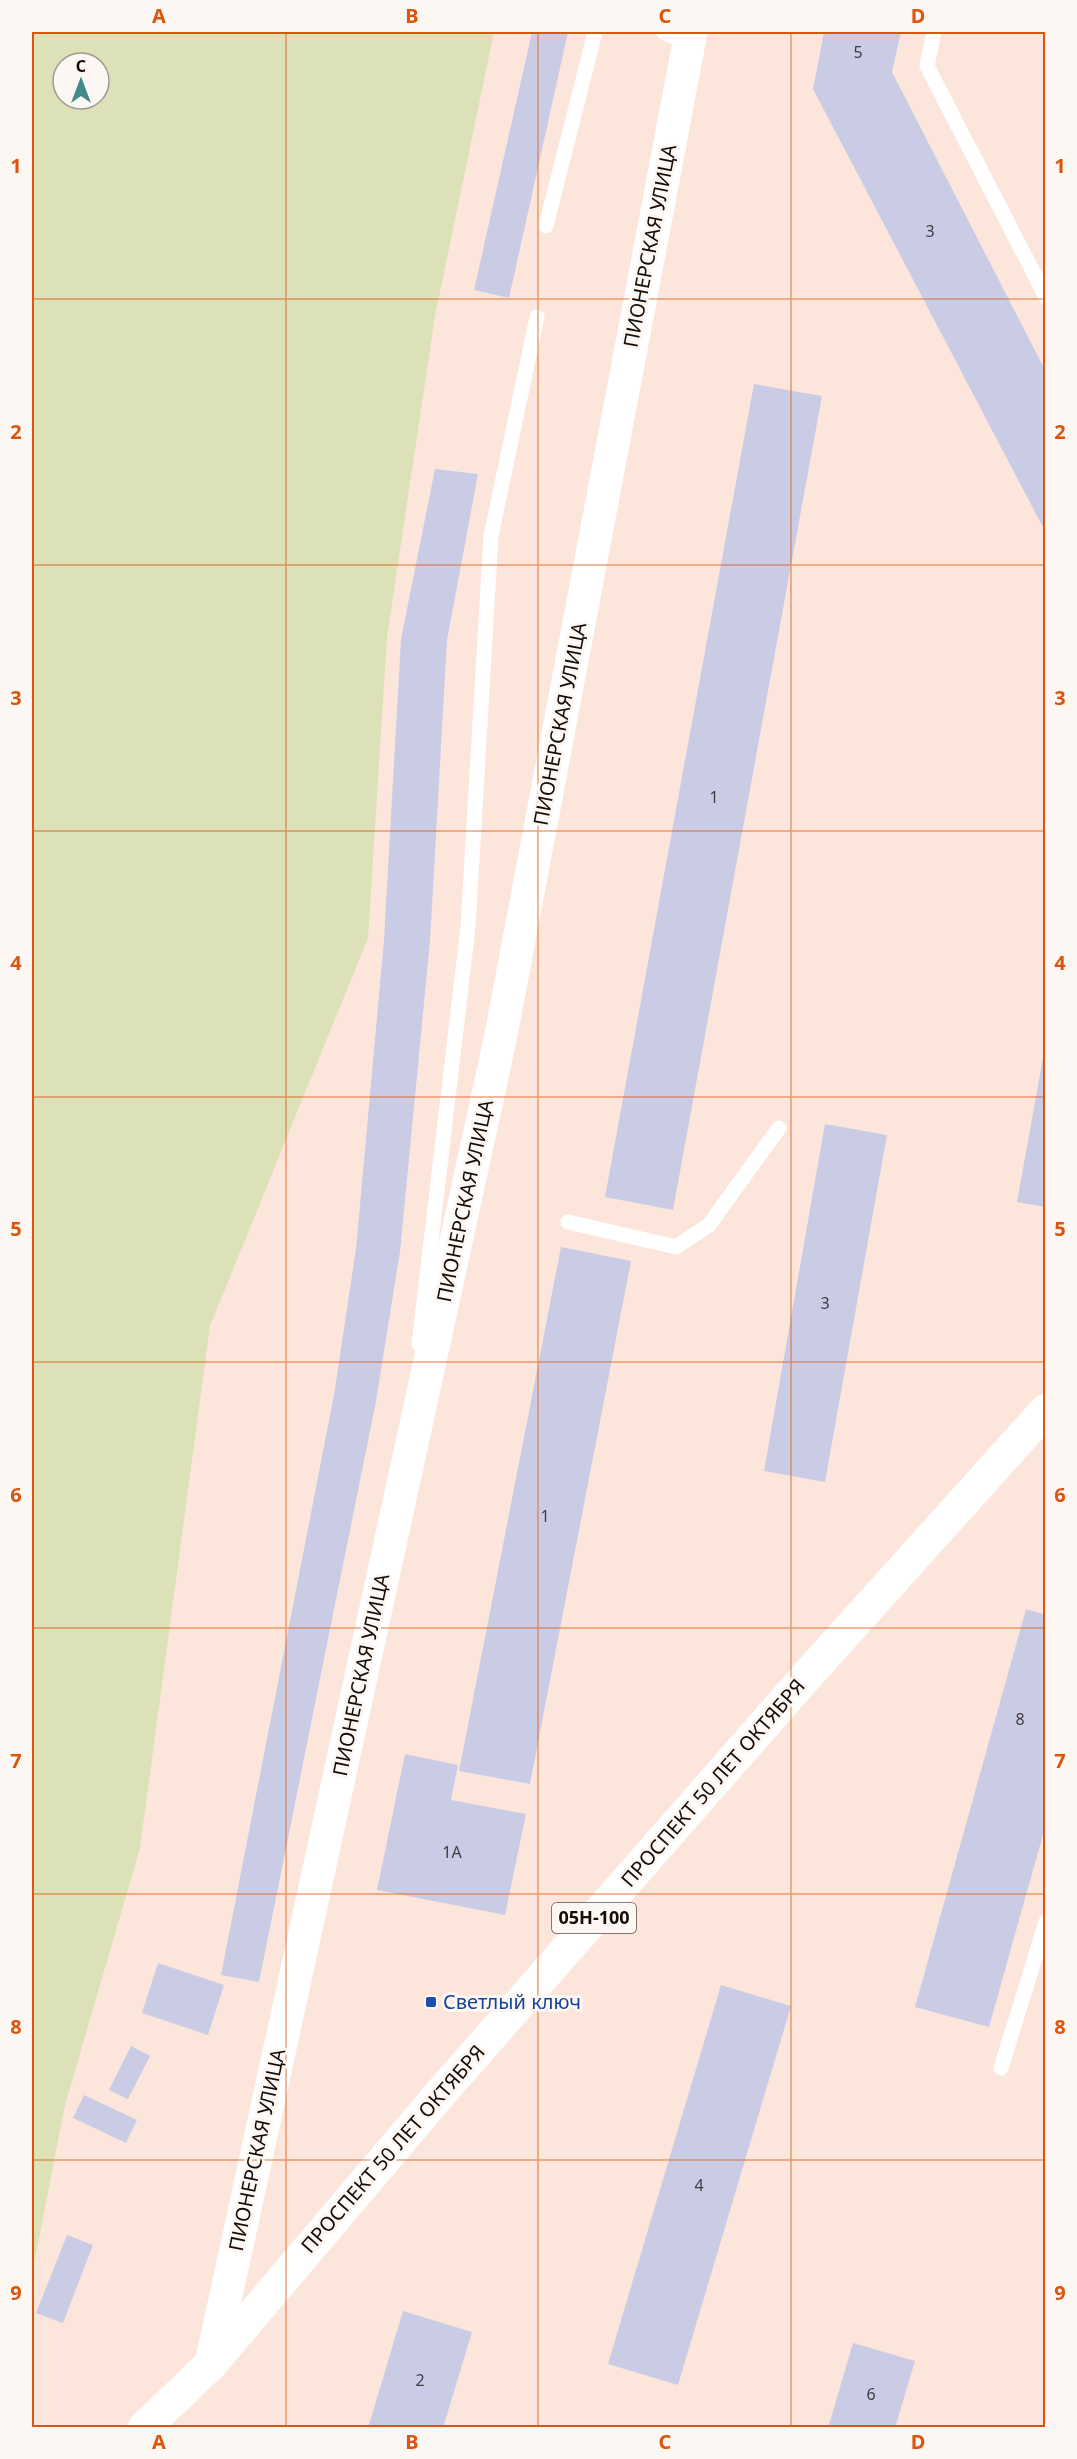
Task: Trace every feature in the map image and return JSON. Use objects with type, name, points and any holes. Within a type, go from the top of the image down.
[{"type":"main road","name":"ПИОНЕРСКАЯ УЛИЦА","points":[[211,2364],[500,1040],[681,35]]},
{"type":"main road","name":"ПРОСПЕКТ 50 ЛЕТ ОКТЯБРЯ","points":[[144,2427],[211,2364],[501,2024],[796,1688],[1046,1410]]},
{"type":"lane","points":[[546,226],[595,32]]},
{"type":"lane","points":[[934,32],[927,66],[1046,297]]},
{"type":"lane","points":[[401,1493],[468,927],[491,536],[537,317]]},
{"type":"lane","points":[[568,1222],[676,1247],[709,1226],[779,1128]]},
{"type":"lane","points":[[1001,2068],[1046,1922]]},
{"type":"green space","points":[[32,32],[494,32],[435,316],[387,637],[368,938],[210,1326],[140,1848],[65,2105],[32,2274]]},
{"type":"building","points":[[532,32],[568,32],[509,298],[474,290]]},
{"type":"building","points":[[824,32],[901,32],[892,72],[1046,372],[1046,533],[813,89]]},
{"type":"building","points":[[754,384],[822,396],[673,1210],[605,1197]]},
{"type":"building","points":[[435,469],[478,474],[447,640],[430,941],[400,1252],[376,1401],[259,1982],[221,1975],[334,1395],[356,1249],[384,940],[401,639]]},
{"type":"building","points":[[1044,1052],[1046,1052],[1046,1207],[1017,1202]]},
{"type":"building","points":[[825,1124],[887,1135],[825,1482],[764,1471]]},
{"type":"building","points":[[561,1247],[631,1261],[530,1784],[459,1771]]},
{"type":"building","points":[[1026,1609],[1046,1615],[1046,1824],[989,2027],[915,2007]]},
{"type":"building","points":[[405,1754],[458,1765],[451,1800],[526,1814],[505,1915],[377,1890]]},
{"type":"building","points":[[158,1963],[224,1985],[208,2035],[142,2013]]},
{"type":"building","points":[[721,1985],[791,2006],[678,2385],[608,2364]]},
{"type":"building","points":[[131,2046],[150,2056],[128,2099],[109,2090]]},
{"type":"building","points":[[84,2095],[137,2120],[126,2143],[73,2118]]},
{"type":"building","points":[[67,2235],[93,2245],[63,2323],[36,2313]]},
{"type":"building","points":[[403,2311],[472,2332],[443,2428],[368,2428]]},
{"type":"building","points":[[853,2343],[915,2361],[895,2428],[828,2428]]},
{"type":"place","name":"Светлый ключ","points":[[431,2002]]}]
